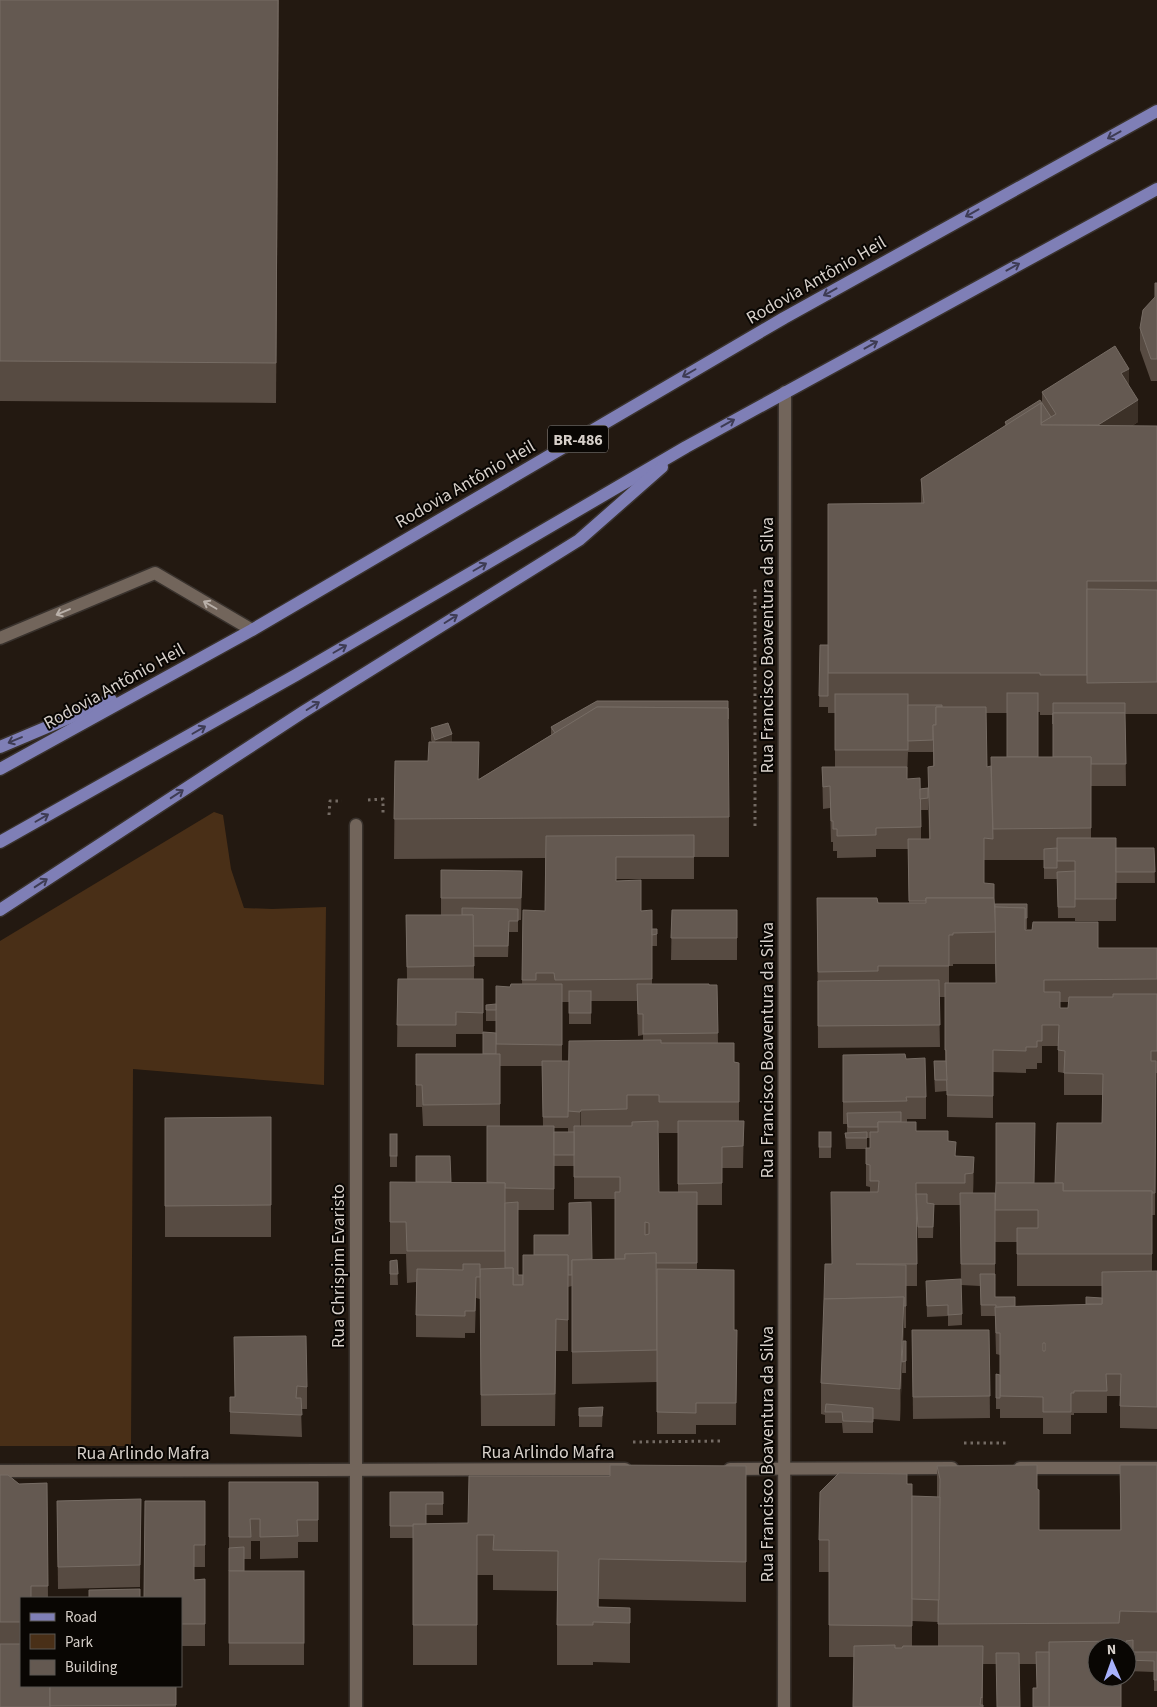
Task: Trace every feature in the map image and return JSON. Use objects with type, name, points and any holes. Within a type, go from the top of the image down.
[{"type":"main road","name":"Rodovia Antônio Heil","points":[[0,769],[252,630],[784,318],[1157,111]]},
{"type":"main road","points":[[0,842],[296,675],[686,447],[1157,190]]},
{"type":"main road","points":[[0,910],[303,712],[578,540],[686,447]]},
{"type":"main road","points":[[0,746],[173,673]]},
{"type":"street","name":"Rua Francisco Boaventura da Silva","points":[[784,392],[784,1707]]},
{"type":"street","points":[[0,638],[154,574],[252,630]]},
{"type":"street","name":"Rua Chrispim Evaristo","points":[[356,825],[356,1707]]},
{"type":"street","points":[[722,1469],[966,1468]]},
{"type":"street","points":[[1006,1468],[1157,1468]]},
{"type":"street","name":"Rua Arlindo Mafra","points":[[0,1471],[633,1469]]},
{"type":"path","points":[[755,580],[755,836]]},
{"type":"path","points":[[365,800],[383,799],[383,819]]},
{"type":"path","points":[[329,822],[330,801],[348,800]]},
{"type":"path","points":[[633,1442],[732,1441]]},
{"type":"path","points":[[957,1443],[1016,1443]]},
{"type":"green space","points":[[214,812],[223,815],[231,869],[244,908],[326,907],[324,1085],[133,1069],[131,1446],[0,1446],[0,941]]},
{"type":"building","points":[[0,0],[278,0],[276,363],[0,361]]},
{"type":"building","points":[[1155,283],[1157,283],[1157,359],[1151,359],[1140,328],[1143,310],[1155,297]]},
{"type":"building","points":[[1115,346],[1129,369],[1121,373],[1138,400],[1098,425],[1041,425],[1041,423],[1056,414],[1042,392]]},
{"type":"building","points":[[1040,400],[1051,417],[1041,423],[1041,403],[1007,425],[1005,422]]},
{"type":"building","points":[[1041,403],[1041,425],[1157,426],[1157,581],[1087,581],[1087,675],[1040,675],[1040,673],[828,673],[828,504],[924,503],[921,479]]},
{"type":"building","points":[[1087,589],[1157,590],[1157,682],[1087,683]]},
{"type":"building","points":[[820,645],[828,645],[828,696],[819,696]]},
{"type":"building","points":[[1007,693],[1038,693],[1038,757],[1007,757]]},
{"type":"building","points":[[835,694],[908,694],[908,750],[835,750]]},
{"type":"building","points":[[597,701],[728,701],[728,708],[597,707],[555,733],[551,727]]},
{"type":"building","points":[[1053,703],[1125,703],[1125,713],[1053,713]]},
{"type":"building","points":[[908,705],[942,705],[942,707],[936,707],[936,725],[933,725],[933,740],[908,741]]},
{"type":"building","points":[[597,707],[728,708],[729,817],[394,819],[395,761],[428,761],[429,742],[479,742],[478,780]]},
{"type":"building","points":[[936,707],[986,707],[987,767],[991,766],[993,839],[984,838],[984,883],[994,884],[994,898],[926,898],[926,901],[909,901],[908,839],[930,839],[928,767],[934,766],[933,725],[936,725]]},
{"type":"building","points":[[1053,713],[1125,713],[1126,764],[1091,764],[1091,757],[1053,757]]},
{"type":"building","points":[[448,723],[452,734],[435,740],[431,728]]},
{"type":"building","points":[[991,757],[1091,757],[1091,828],[993,829]]},
{"type":"building","points":[[822,767],[907,767],[907,779],[920,778],[921,827],[876,828],[876,835],[837,836],[837,829],[833,829],[833,821],[831,821],[830,786],[823,787]]},
{"type":"building","points":[[928,788],[928,798],[920,799],[920,789]]},
{"type":"building","points":[[694,835],[694,857],[616,857],[616,881],[641,880],[641,911],[652,910],[652,979],[555,980],[554,973],[536,973],[536,980],[522,980],[523,910],[545,911],[546,836]]},
{"type":"building","points":[[1057,838],[1116,838],[1116,899],[1075,899],[1075,861],[1057,861]]},
{"type":"building","points":[[1057,848],[1057,868],[1044,868],[1044,849]]},
{"type":"building","points":[[1116,848],[1154,848],[1155,872],[1116,872]]},
{"type":"building","points":[[441,870],[522,871],[521,898],[441,898]]},
{"type":"building","points":[[1075,871],[1075,907],[1058,907],[1057,872]]},
{"type":"building","points":[[817,898],[877,898],[878,903],[926,903],[926,898],[994,898],[996,932],[953,933],[953,935],[949,935],[949,966],[878,966],[878,971],[818,972]]},
{"type":"building","points":[[995,904],[1027,904],[1027,918],[1025,918],[1025,908],[995,907]]},
{"type":"building","points":[[995,907],[1025,908],[1025,930],[1032,930],[1033,922],[1098,922],[1098,948],[1157,948],[1157,979],[1044,980],[1044,992],[1060,992],[1060,1008],[1068,1008],[1069,997],[1157,994],[1157,1051],[1151,1051],[1151,1061],[1156,1061],[1155,1193],[1152,1193],[1152,1191],[1063,1191],[1063,1183],[1055,1183],[1057,1123],[1102,1123],[1103,1074],[1064,1073],[1065,1051],[1058,1050],[1059,1025],[1042,1025],[1042,1041],[1037,1041],[1037,1047],[1026,1047],[1026,1051],[993,1050],[993,1096],[947,1095],[945,983],[996,983]]},
{"type":"building","points":[[462,908],[518,909],[518,921],[509,921],[508,946],[473,946],[473,915],[462,915]]},
{"type":"building","points":[[672,910],[737,910],[737,938],[671,938]]},
{"type":"building","points":[[406,915],[473,915],[474,966],[407,967]]},
{"type":"building","points":[[652,929],[657,929],[657,934],[652,935]]},
{"type":"building","points":[[398,979],[483,979],[483,1013],[456,1012],[456,1025],[397,1025]]},
{"type":"building","points":[[939,980],[940,1025],[818,1026],[818,981]]},
{"type":"building","points":[[511,984],[562,984],[562,1045],[496,1044],[496,986],[510,987]]},
{"type":"building","points":[[637,984],[717,985],[718,1033],[643,1034],[643,1014],[638,1014]]},
{"type":"building","points":[[569,991],[591,991],[591,1013],[569,1013]]},
{"type":"building","points":[[496,1004],[496,1010],[486,1010],[486,1005]]},
{"type":"building","points":[[483,1032],[496,1033],[496,1054],[483,1054]]},
{"type":"building","points":[[661,1040],[661,1043],[734,1043],[734,1062],[739,1063],[739,1102],[659,1102],[659,1095],[627,1095],[627,1109],[568,1111],[569,1041]]},
{"type":"building","points":[[416,1054],[500,1054],[500,1104],[423,1105],[422,1085],[416,1085]]},
{"type":"building","points":[[905,1054],[906,1059],[925,1058],[926,1097],[906,1097],[907,1101],[843,1102],[843,1055]]},
{"type":"building","points":[[542,1061],[569,1061],[568,1117],[543,1117]]},
{"type":"building","points":[[934,1061],[946,1061],[947,1080],[935,1080]]},
{"type":"building","points":[[901,1112],[901,1122],[878,1122],[878,1127],[848,1127],[847,1113]]},
{"type":"building","points":[[271,1117],[271,1205],[165,1206],[165,1118]]},
{"type":"building","points":[[658,1121],[659,1192],[697,1192],[697,1263],[656,1263],[656,1253],[625,1254],[625,1259],[615,1259],[615,1192],[620,1192],[620,1177],[574,1177],[574,1126],[632,1126],[632,1122]],"holes":[[[645,1222],[649,1223],[649,1234],[645,1235]]]},
{"type":"building","points":[[678,1121],[744,1121],[743,1146],[722,1147],[722,1183],[678,1184]]},
{"type":"building","points":[[878,1122],[916,1122],[916,1131],[948,1131],[948,1141],[956,1142],[955,1156],[974,1157],[973,1173],[965,1174],[965,1183],[916,1183],[917,1264],[856,1264],[906,1265],[906,1306],[904,1306],[904,1297],[824,1299],[825,1264],[832,1264],[831,1192],[878,1192],[879,1181],[870,1181],[870,1165],[866,1164],[866,1148],[870,1148],[870,1132],[878,1132]]},
{"type":"building","points":[[996,1123],[1035,1123],[1034,1183],[996,1183]]},
{"type":"building","points":[[487,1126],[554,1126],[554,1189],[505,1188],[505,1183],[487,1182]]},
{"type":"building","points":[[554,1132],[574,1132],[574,1155],[554,1155]]},
{"type":"building","points":[[819,1132],[831,1132],[831,1147],[819,1147]]},
{"type":"building","points":[[867,1132],[867,1138],[846,1138],[845,1133]]},
{"type":"building","points":[[390,1134],[397,1134],[397,1156],[390,1156]]},
{"type":"building","points":[[416,1156],[450,1156],[451,1182],[416,1182]]},
{"type":"building","points":[[390,1182],[505,1183],[505,1251],[407,1251],[406,1222],[390,1222]]},
{"type":"building","points":[[996,1183],[1063,1183],[1063,1191],[1152,1191],[1152,1254],[1017,1254],[1017,1228],[1038,1228],[1038,1210],[995,1210]]},
{"type":"building","points":[[960,1193],[995,1193],[995,1264],[961,1264]]},
{"type":"building","points":[[916,1194],[927,1194],[927,1203],[934,1204],[933,1227],[918,1227]]},
{"type":"building","points":[[518,1202],[518,1275],[523,1275],[523,1285],[513,1285],[513,1268],[505,1268],[505,1203]]},
{"type":"building","points":[[591,1202],[592,1259],[572,1260],[572,1275],[568,1275],[568,1255],[534,1255],[534,1235],[569,1235],[569,1203]]},
{"type":"building","points":[[656,1253],[657,1350],[572,1352],[572,1260],[625,1259],[625,1254]]},
{"type":"building","points":[[523,1255],[568,1255],[568,1320],[556,1319],[555,1394],[481,1395],[480,1269],[513,1268],[513,1285],[523,1285]]},
{"type":"building","points":[[397,1260],[398,1274],[390,1274],[390,1261]]},
{"type":"building","points":[[463,1264],[480,1264],[480,1277],[476,1277],[475,1311],[465,1311],[465,1316],[416,1315],[417,1269],[463,1270]]},
{"type":"building","points":[[657,1269],[734,1270],[734,1330],[737,1330],[736,1403],[696,1403],[696,1413],[657,1412]]},
{"type":"building","points":[[1157,1271],[1157,1407],[1120,1406],[1121,1374],[1106,1374],[1107,1391],[1074,1391],[1074,1393],[1071,1393],[1071,1412],[1043,1412],[1043,1397],[1000,1396],[1000,1333],[996,1333],[995,1307],[1102,1304],[1102,1272]],"holes":[[[1043,1343],[1045,1343],[1045,1351],[1043,1351]]]},
{"type":"building","points":[[980,1274],[995,1274],[995,1297],[1015,1297],[1015,1306],[996,1307],[996,1305],[981,1305]]},
{"type":"building","points":[[961,1279],[962,1314],[948,1315],[948,1305],[927,1306],[926,1281]]},
{"type":"building","points":[[904,1297],[900,1389],[821,1383],[824,1299]]},
{"type":"building","points":[[1086,1297],[1102,1298],[1102,1304],[1086,1304]]},
{"type":"building","points":[[912,1330],[989,1330],[990,1396],[913,1397]]},
{"type":"building","points":[[306,1336],[307,1387],[297,1386],[296,1398],[301,1398],[302,1415],[230,1412],[230,1397],[235,1397],[234,1337]]},
{"type":"building","points":[[903,1341],[906,1341],[906,1361],[902,1362]]},
{"type":"building","points":[[996,1374],[1000,1375],[1000,1398],[996,1398]]},
{"type":"building","points":[[826,1404],[873,1408],[873,1422],[843,1421],[842,1412],[825,1412]]},
{"type":"building","points":[[603,1407],[602,1416],[579,1416],[579,1408]]},
{"type":"building","points":[[610,1465],[746,1466],[746,1562],[599,1559],[598,1607],[630,1608],[630,1623],[593,1622],[593,1625],[557,1625],[558,1551],[493,1550],[494,1535],[477,1535],[477,1625],[413,1625],[413,1524],[468,1523],[469,1476],[610,1476]]},
{"type":"building","points":[[1037,1465],[1039,1530],[1121,1530],[1120,1465],[1157,1465],[1157,1612],[1120,1611],[1119,1623],[938,1624],[940,1479],[937,1466]]},
{"type":"building","points":[[839,1473],[907,1474],[907,1484],[912,1484],[912,1626],[829,1625],[829,1540],[819,1540],[820,1492]]},
{"type":"building","points":[[0,1475],[8,1475],[19,1484],[47,1483],[48,1586],[31,1586],[31,1597],[20,1597],[20,1622],[0,1622]]},
{"type":"building","points":[[229,1482],[318,1482],[318,1520],[297,1520],[298,1536],[260,1537],[260,1519],[250,1519],[251,1537],[229,1537]]},
{"type":"building","points":[[390,1492],[443,1492],[443,1504],[426,1504],[426,1524],[390,1526]]},
{"type":"building","points":[[912,1496],[940,1497],[939,1600],[912,1599]]},
{"type":"building","points":[[141,1499],[140,1565],[58,1567],[57,1501]]},
{"type":"building","points":[[145,1501],[205,1501],[205,1545],[194,1545],[194,1580],[205,1579],[205,1624],[182,1624],[182,1597],[144,1597]]},
{"type":"building","points":[[244,1547],[244,1571],[229,1571],[229,1548]]},
{"type":"building","points":[[229,1571],[304,1571],[304,1643],[229,1643]]},
{"type":"building","points":[[140,1589],[140,1597],[89,1597],[89,1590]]},
{"type":"building","points":[[1087,1641],[1087,1687],[1121,1687],[1121,1707],[1049,1707],[1049,1642]]},
{"type":"building","points":[[0,1644],[20,1644],[20,1687],[50,1687],[50,1707],[0,1707]]},
{"type":"building","points":[[895,1645],[895,1648],[902,1648],[903,1646],[983,1646],[982,1698],[980,1705],[983,1705],[983,1707],[853,1707],[854,1646]]},
{"type":"building","points":[[1036,1652],[1049,1652],[1049,1707],[1033,1707],[1033,1688],[1037,1688]]},
{"type":"building","points":[[1137,1652],[1157,1652],[1157,1680],[1154,1680],[1154,1661],[1137,1660]]},
{"type":"building","points":[[996,1653],[1019,1653],[1020,1707],[997,1707]]},
{"type":"building","points":[[50,1687],[176,1687],[176,1705],[50,1706]]}]
